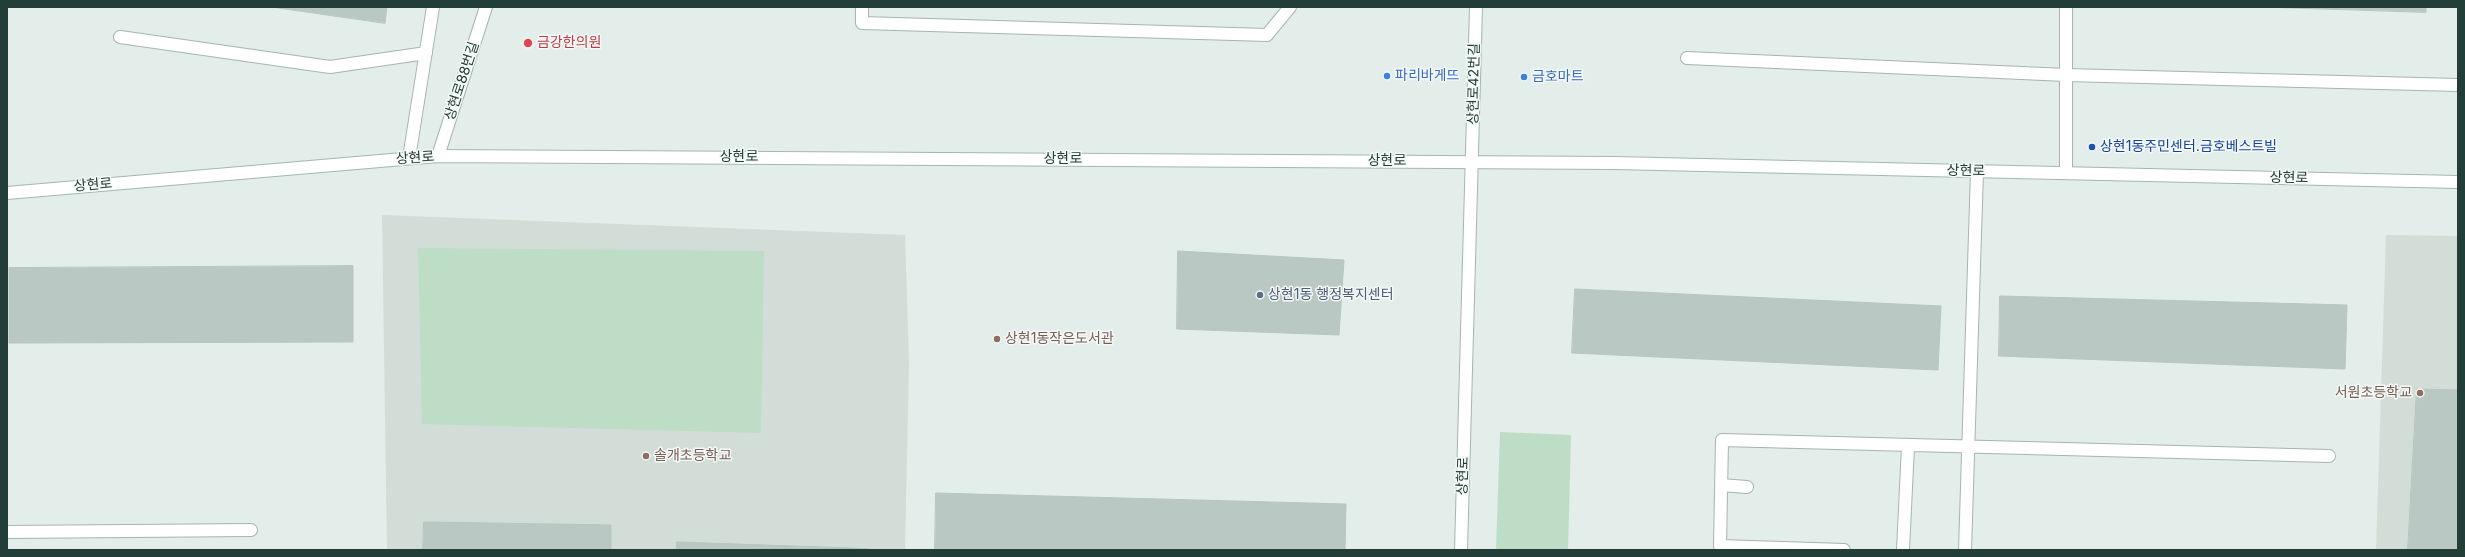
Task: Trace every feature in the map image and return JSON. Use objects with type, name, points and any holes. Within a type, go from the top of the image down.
[{"type":"street","points":[[409,158],[433,7]]},
{"type":"street","name":"상현로88번길","points":[[438,156],[486,7]]},
{"type":"street","points":[[862,7],[862,23],[1267,35],[1290,7]]},
{"type":"street","name":"상현로42번길","points":[[1473,162],[1476,7]]},
{"type":"street","points":[[2066,7],[2066,173]]},
{"type":"street","points":[[120,37],[330,66],[426,53]]},
{"type":"street","points":[[1687,58],[2066,74],[2458,85]]},
{"type":"street","name":"상현로","points":[[7,193],[438,156],[1473,162],[1977,171],[2458,182]]},
{"type":"street","name":"상현로","points":[[1461,550],[1473,162]]},
{"type":"street","points":[[1965,550],[1977,171]]},
{"type":"street","points":[[1844,550],[1720,546],[1722,440],[1968,448],[2329,456]]},
{"type":"street","points":[[1903,550],[1908,446]]},
{"type":"street","points":[[1721,485],[1747,487]]},
{"type":"street","points":[[7,532],[251,530]]},
{"type":"shaded area","name":"솔개초등학교","points":[[382,215],[905,235],[909,363],[905,550],[387,550]]},
{"type":"shaded area","name":"서원초등학교","points":[[2386,235],[2458,236],[2458,550],[2376,550]]},
{"type":"green space","points":[[418,248],[764,251],[761,433],[422,424]]},
{"type":"green space","points":[[1500,432],[1571,435],[1568,550],[1496,550]]},
{"type":"building","points":[[272,7],[387,7],[385,23]]},
{"type":"building","points":[[2262,7],[2426,7],[2426,12]]},
{"type":"building","name":"상현1동 행정복지센터","points":[[1178,251],[1344,260],[1339,335],[1177,329]]},
{"type":"building","points":[[353,266],[353,342],[9,343],[9,268]]},
{"type":"building","points":[[1575,289],[1941,306],[1938,370],[1572,353]]},
{"type":"building","points":[[2000,296],[2347,305],[2345,369],[1999,356]]},
{"type":"building","points":[[2417,389],[2458,390],[2458,550],[2408,550]]},
{"type":"building","points":[[936,493],[1346,504],[1345,550],[935,550]]},
{"type":"building","points":[[424,522],[611,525],[611,550],[423,550]]},
{"type":"building","points":[[677,542],[851,548],[868,549],[677,550]]},
{"type":"place","name":"금강한의원","points":[[528,43]]},
{"type":"place","name":"파리바게뜨","points":[[1387,76]]},
{"type":"place","name":"금호마트","points":[[1524,77]]},
{"type":"place","name":"상현1동주민센터.금호베스트빌","points":[[2092,147]]},
{"type":"place","name":"상현1동 행정복지센터","points":[[1260,295]]},
{"type":"place","name":"상현1동작은도서관","points":[[997,339]]},
{"type":"place","name":"서원초등학교","points":[[2420,393]]},
{"type":"place","name":"솔개초등학교","points":[[646,456]]}]
